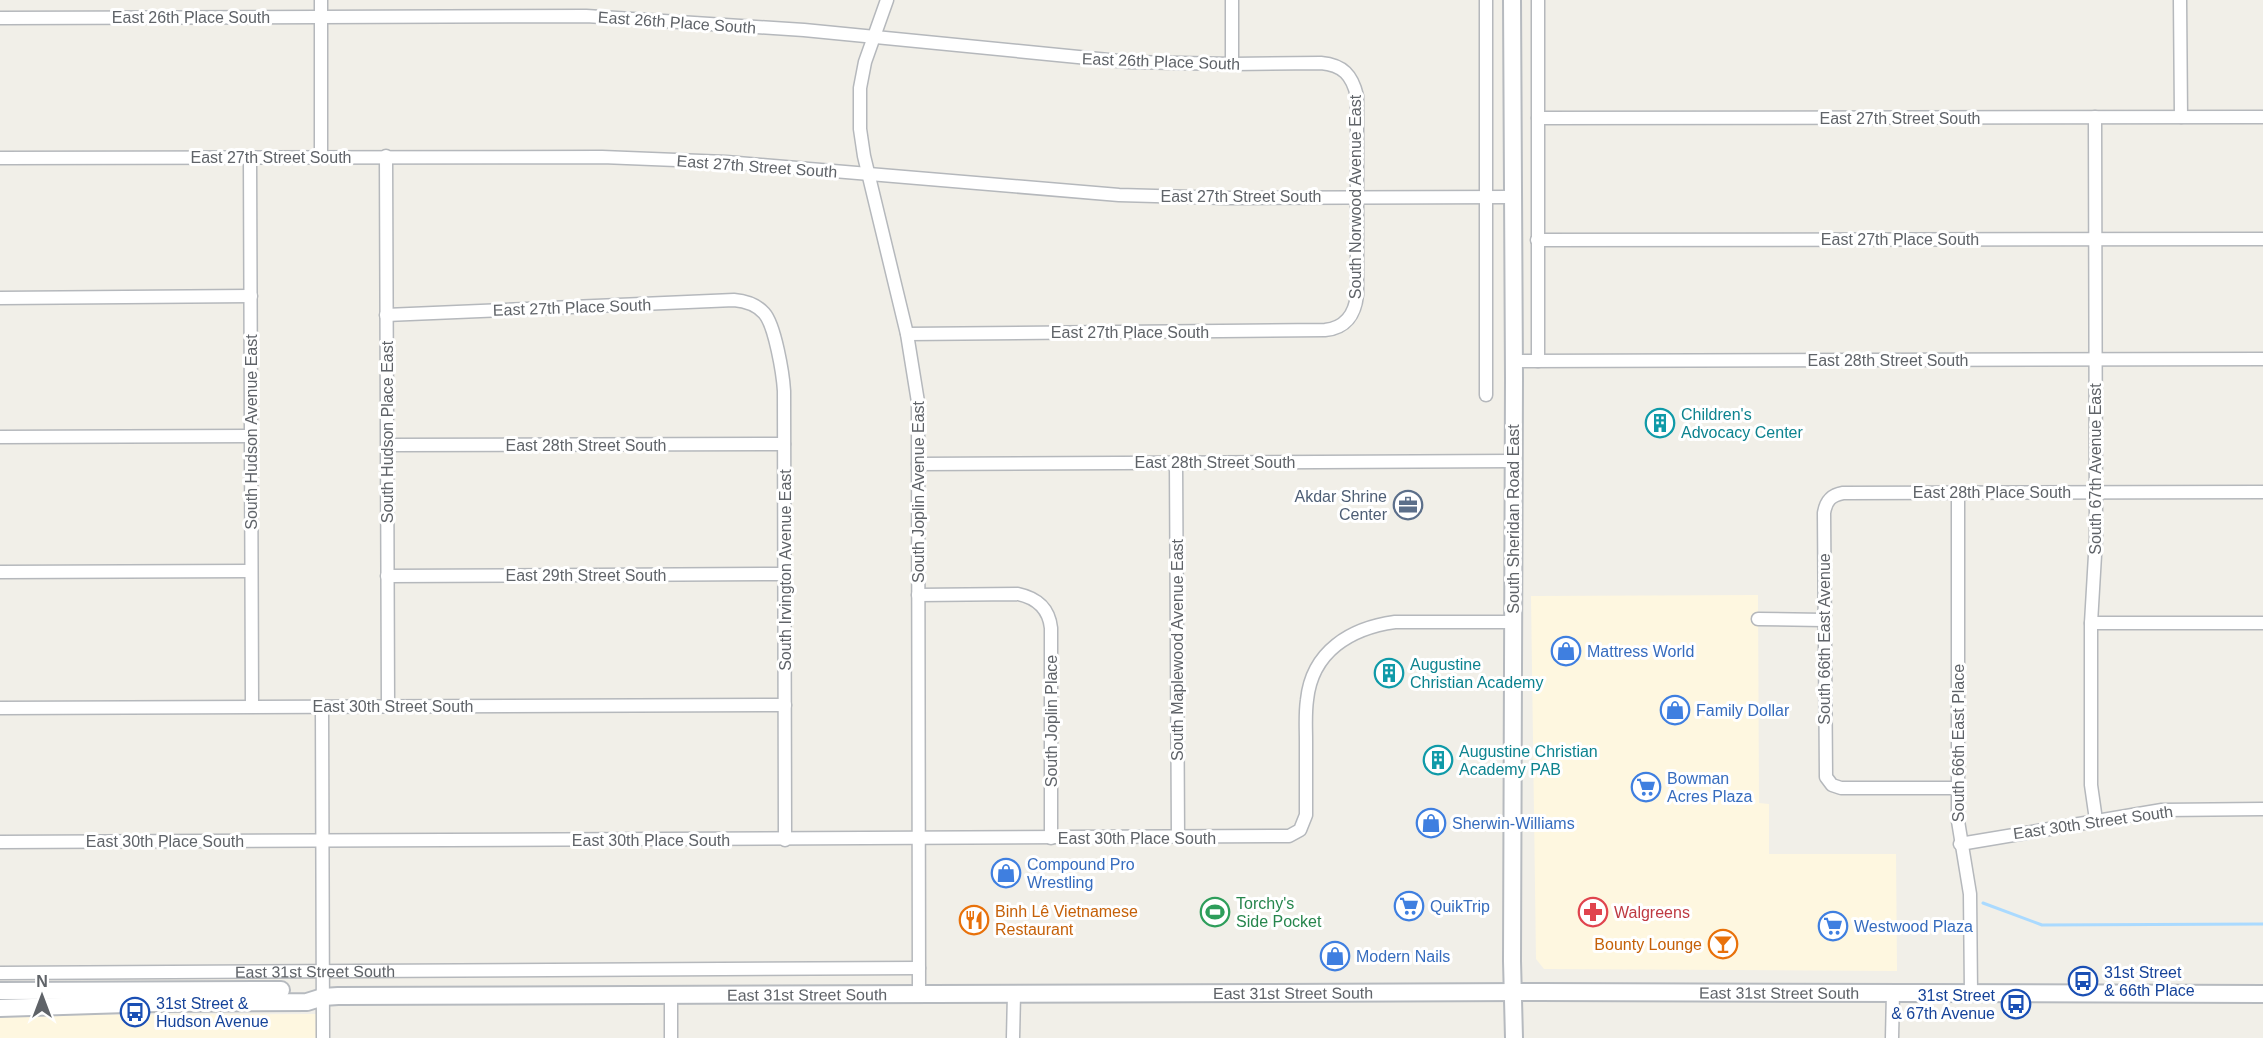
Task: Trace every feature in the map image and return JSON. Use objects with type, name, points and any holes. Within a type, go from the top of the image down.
[{"type":"main road","name":"South Sheridan Road East","points":[[1512,0],[1514,1038]]},
{"type":"main road","name":"East 31st Street South","points":[[0,992],[308,990],[323,997]]},
{"type":"main road","name":"East 31st Street South","points":[[0,1008],[307,1002],[323,997],[1513,993],[2263,994]]},
{"type":"street","points":[[321,0],[321,157]]},
{"type":"street","name":"South Joplin Avenue East","points":[[887,0],[865,62],[859,109],[860,129],[908,334],[918,402],[919,995]]},
{"type":"street","points":[[1232,0],[1232,64]]},
{"type":"street","points":[[1486,0],[1486,395]]},
{"type":"street","points":[[1538,0],[1538,361]]},
{"type":"street","points":[[2180,0],[2181,117]]},
{"type":"street","name":"East 26th Place South","points":[[0,18],[586,16],[793,29],[1120,62],[1321,63],[1332,64],[1349,74]]},
{"type":"street","name":"South Norwood Avenue East","points":[[1349,74],[1357,96],[1358,197],[1357,295],[1356,307],[1349,320]]},
{"type":"street","name":"South 67th Avenue East","points":[[2095,117],[2096,492],[2091,623],[2091,785],[2096,820]]},
{"type":"street","name":"East 27th Street South","points":[[1538,118],[2263,117]]},
{"type":"street","name":"East 27th Street South","points":[[0,158],[387,156],[662,159],[1119,195],[1227,198],[1512,197]]},
{"type":"street","name":"South Hudson Place East","points":[[387,156],[388,707]]},
{"type":"street","name":"South Hudson Avenue East","points":[[250,157],[252,706]]},
{"type":"street","name":"East 27th Place South","points":[[1537,240],[2263,239]]},
{"type":"street","points":[[0,298],[251,296]]},
{"type":"street","name":"East 27th Place South","points":[[387,315],[734,300],[751,303],[757,307]]},
{"type":"street","name":"South Irvington Avenue East","points":[[757,307],[765,313],[770,322],[781,364],[784,391],[785,840]]},
{"type":"street","name":"East 27th Place South","points":[[908,334],[1325,330],[1339,327],[1349,320]]},
{"type":"street","name":"East 28th Street South","points":[[1514,361],[2263,359]]},
{"type":"street","points":[[0,437],[251,436]]},
{"type":"street","name":"East 28th Street South","points":[[388,445],[784,444]]},
{"type":"street","name":"East 28th Street South","points":[[918,464],[1513,461]]},
{"type":"street","name":"South Maplewood Avenue East","points":[[1176,462],[1178,838]]},
{"type":"street","name":"East 28th Place South","points":[[1831,498],[1843,493],[2263,492]]},
{"type":"street","name":"South 66th East Place","points":[[1958,493],[1958,821],[1970,894],[1971,993]]},
{"type":"street","name":"South 66th East Avenue","points":[[1831,498],[1824,513],[1824,768],[1829,782],[1836,787],[1846,789],[1958,788]]},
{"type":"street","points":[[0,572],[251,571]]},
{"type":"street","name":"East 29th Street South","points":[[387,576],[785,574]]},
{"type":"street","name":"South Joplin Place","points":[[918,595],[1018,594],[1034,599],[1042,606],[1049,618],[1051,628],[1051,838]]},
{"type":"street","points":[[1758,620],[1824,620]]},
{"type":"street","name":"East 30th Place South","points":[[0,842],[1279,838],[1295,834],[1300,830],[1306,815],[1306,715],[1309,688],[1318,666],[1332,649],[1357,631],[1372,625],[1395,622],[1512,622]]},
{"type":"street","points":[[2091,623],[2263,623]]},
{"type":"street","name":"East 30th Street South","points":[[0,708],[785,705]]},
{"type":"street","points":[[322,706],[323,1038]]},
{"type":"street","name":"East 30th Street South","points":[[1960,844],[2162,810],[2263,809]]},
{"type":"street","name":"East 31st Street South","points":[[0,973],[919,968]]},
{"type":"street","points":[[1893,993],[1893,1038]]},
{"type":"street","points":[[1013,1038],[1014,994]]},
{"type":"street","points":[[671,1038],[672,996]]},
{"type":"shaded area","name":"Bowman Acres Plaza","points":[[1758,595],[1759,803],[1769,804],[1769,854],[1896,854],[1897,971],[1544,969],[1536,959],[1531,596]]},
{"type":"shaded area","points":[[316,1014],[316,1038],[0,1038],[0,1015]]},
{"type":"waterway","points":[[1983,903],[2042,925],[2263,924]]},
{"type":"place","name":"Children's Advocacy Center","points":[[1660,423]]},
{"type":"place","name":"Akdar Shrine Center","points":[[1408,505]]},
{"type":"place","name":"Mattress World","points":[[1566,651]]},
{"type":"place","name":"Augustine Christian Academy","points":[[1389,673]]},
{"type":"place","name":"Family Dollar","points":[[1675,710]]},
{"type":"place","name":"Augustine Christian Academy PAB","points":[[1438,760]]},
{"type":"place","name":"Bowman Acres Plaza","points":[[1646,787]]},
{"type":"place","name":"Sherwin-Williams","points":[[1431,823]]},
{"type":"place","name":"Compound Pro Wrestling","points":[[1006,873]]},
{"type":"place","name":"QuikTrip","points":[[1409,906]]},
{"type":"place","name":"Torchy's Side Pocket","points":[[1215,912]]},
{"type":"place","name":"Walgreens","points":[[1593,912]]},
{"type":"place","name":"Binh Lê Vietnamese Restaurant","points":[[974,920]]},
{"type":"place","name":"Westwood Plaza","points":[[1833,926]]},
{"type":"place","name":"Bounty Lounge","points":[[1723,944]]},
{"type":"place","name":"Modern Nails","points":[[1335,956]]},
{"type":"place","name":"31st Street & 66th Place","points":[[2083,981]]},
{"type":"place","name":"31st Street & 67th Avenue","points":[[2016,1004]]},
{"type":"place","name":"31st Street & Hudson Avenue","points":[[135,1012]]}]
